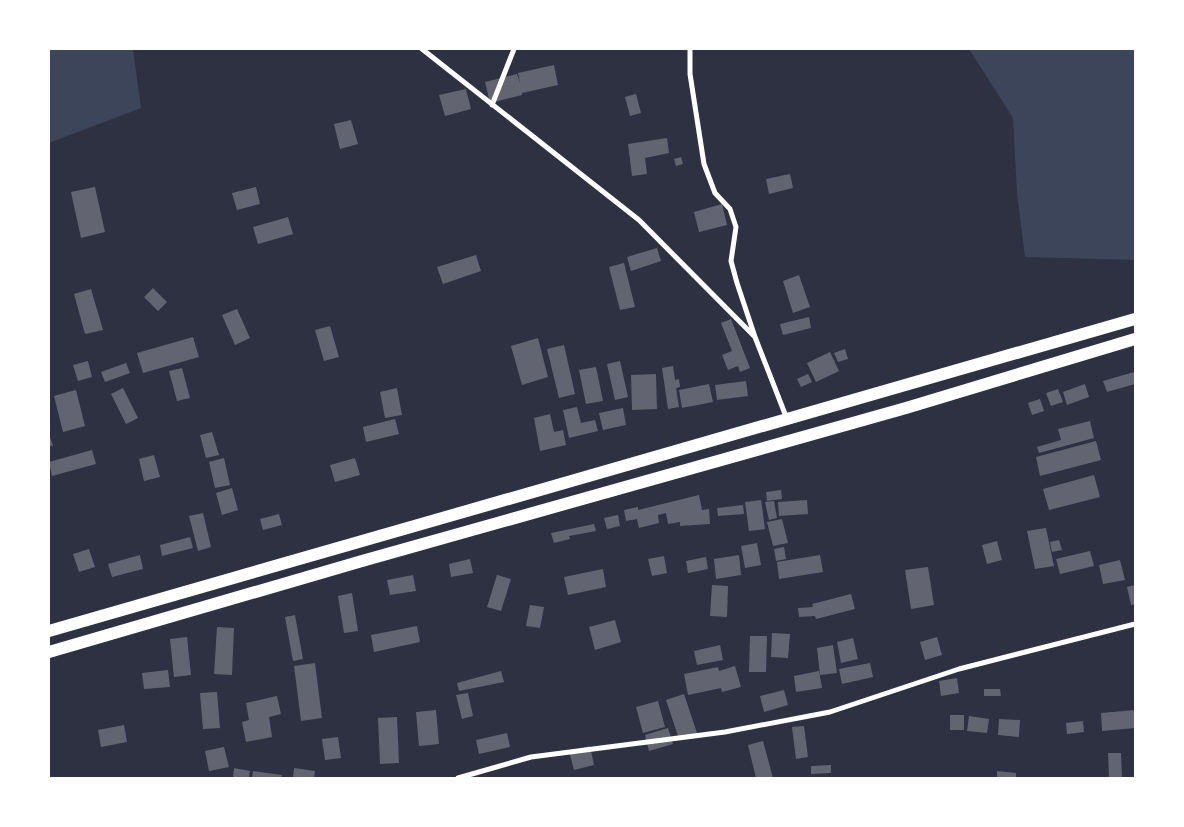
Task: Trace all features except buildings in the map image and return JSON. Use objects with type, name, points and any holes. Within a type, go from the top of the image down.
[{"type":"main road","points":[[49,630],[1135,319]]},
{"type":"main road","points":[[49,652],[362,561],[896,411],[1135,339]]},
{"type":"street","points":[[422,49],[639,220],[755,337]]},
{"type":"street","points":[[492,105],[514,49]]},
{"type":"street","points":[[690,49],[690,74],[704,164],[714,193],[730,209],[736,227],[731,261],[755,337],[787,419]]},
{"type":"street","points":[[458,778],[532,757],[725,732],[830,712],[959,669],[1135,624]]},
{"type":"shaded area","points":[[49,49],[133,49],[141,108],[49,143]]},
{"type":"shaded area","points":[[969,49],[1135,49],[1135,260],[1025,257],[1017,193],[1013,118]]}]
